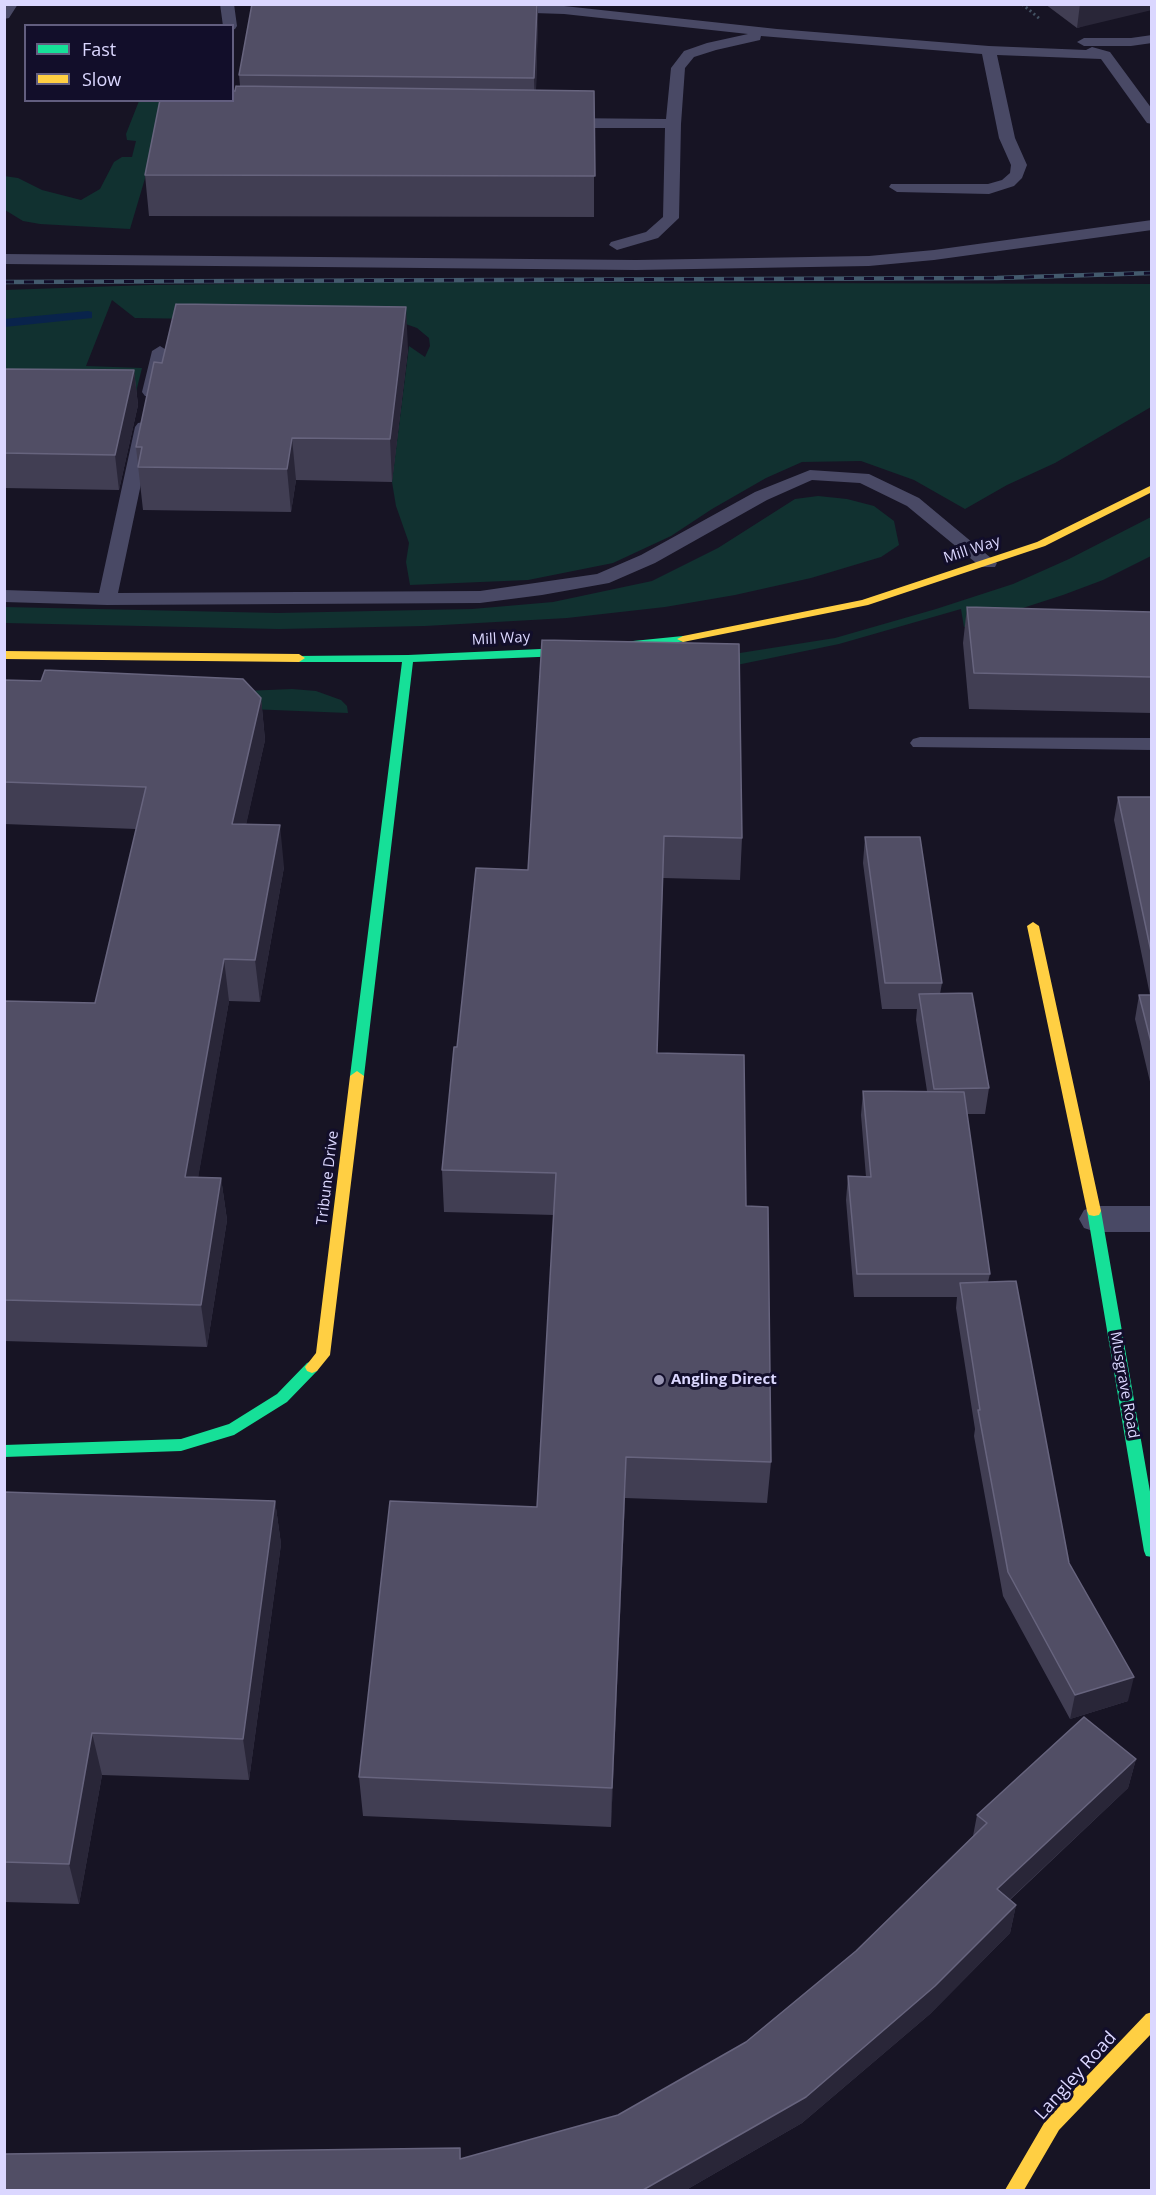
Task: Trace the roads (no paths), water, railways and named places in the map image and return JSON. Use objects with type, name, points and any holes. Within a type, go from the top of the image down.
[{"type":"street","name":"Mill Way","points":[[4,655],[408,659],[563,652],[680,640],[780,618],[864,603],[1041,544],[1152,488]]},
{"type":"street","name":"Tribune Drive","points":[[4,1451],[181,1445],[234,1429],[282,1398],[323,1356],[408,659]]},
{"type":"street","name":"Musgrave Road","points":[[1033,926],[1096,1219],[1152,1551]]},
{"type":"street","points":[[1096,1219],[1152,1219]]},
{"type":"street","name":"Langley Road","points":[[1014,2190],[1053,2124],[1152,2020]]},
{"type":"lane","points":[[4,15],[11,4]]},
{"type":"lane","points":[[227,4],[230,24]]},
{"type":"lane","points":[[493,8],[564,7],[777,33],[989,50],[1105,55]]},
{"type":"lane","points":[[617,245],[652,235],[671,218],[673,124],[678,68],[689,54],[712,46],[777,33]]},
{"type":"lane","points":[[1152,39],[1131,42],[1068,42],[1105,55],[1152,120]]},
{"type":"lane","points":[[897,187],[989,189],[1008,183],[1017,175],[1019,165],[1007,138],[989,50]]},
{"type":"lane","points":[[542,122],[673,124]]},
{"type":"lane","points":[[4,259],[636,265],[869,261],[934,255],[1152,225]]},
{"type":"lane","points":[[107,599],[160,351]]},
{"type":"lane","points":[[4,596],[107,599],[480,597],[542,589],[602,579],[648,559],[761,496],[810,476],[863,478],[913,502],[988,563]]},
{"type":"lane","points":[[920,742],[1152,744]]},
{"type":"waterway","points":[[4,323],[88,315]]},
{"type":"railway","points":[[4,282],[997,278],[1152,273]]},
{"type":"place","name":"Angling Direct","points":[[659,1380]]}]
